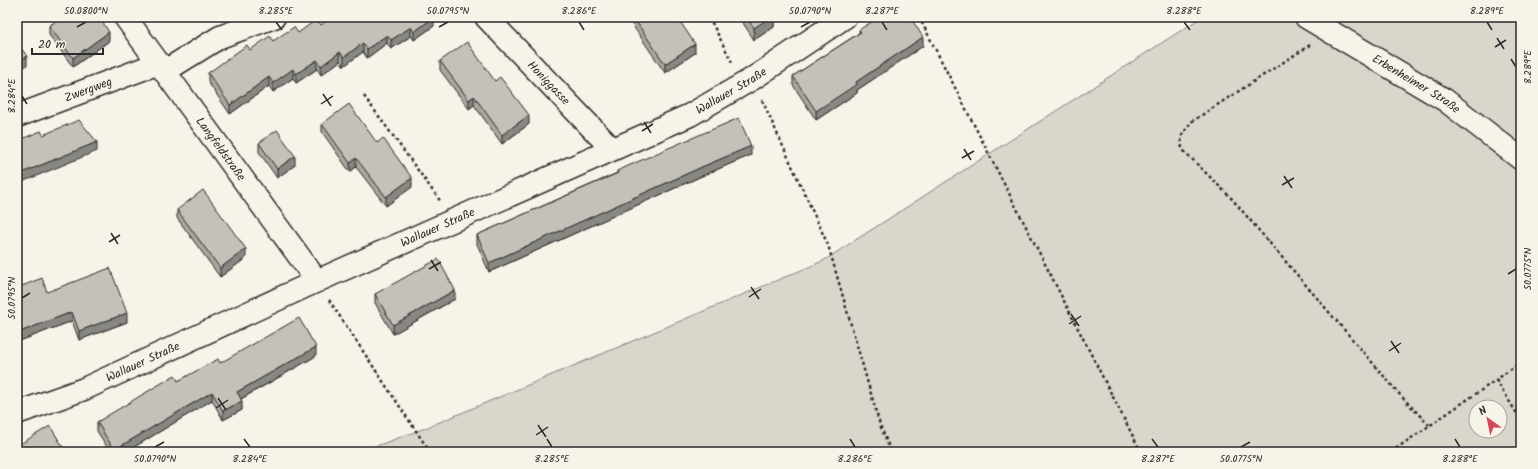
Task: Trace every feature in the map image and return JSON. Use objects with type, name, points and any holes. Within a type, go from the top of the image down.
[{"type":"street","name":"Langfeldstraße","points":[[125,17],[317,281]]},
{"type":"street","name":"Zwergweg","points":[[17,116],[162,67],[220,37],[274,17]]},
{"type":"street","name":"Honiggasse","points":[[486,17],[612,149]]},
{"type":"street","name":"Wallauer Straße","points":[[17,413],[84,389],[317,281],[690,115],[748,81],[845,17]]},
{"type":"street","name":"Erbenheimer Straße","points":[[1306,17],[1445,100],[1521,159]]},
{"type":"path","points":[[709,17],[748,81],[828,245],[880,425],[891,452]]},
{"type":"path","points":[[919,17],[1141,452]]},
{"type":"path","points":[[1330,32],[1191,122],[1180,137],[1182,148],[1232,199],[1401,396],[1429,426]]},
{"type":"path","points":[[364,96],[454,220]]},
{"type":"path","points":[[317,281],[430,452]]},
{"type":"path","points":[[1391,452],[1521,362]]},
{"type":"path","points":[[1496,380],[1521,420]]},
{"type":"shaded area","points":[[1202,17],[1521,17],[1521,452],[360,452],[428,427],[823,261]]},
{"type":"building","points":[[59,17],[99,17],[109,32],[73,58],[49,26],[60,18]]},
{"type":"building","points":[[332,17],[434,17],[414,32],[411,27],[391,40],[387,35],[367,49],[363,43],[344,57],[340,52],[321,66],[317,60],[296,74],[293,69],[273,83],[269,77],[230,105],[208,73],[247,45],[250,50],[270,36],[273,41],[294,27],[298,33],[317,19],[321,25]]},
{"type":"building","points":[[633,17],[677,17],[695,44],[665,64]]},
{"type":"building","points":[[746,17],[771,17],[754,28]]},
{"type":"building","points":[[879,17],[910,17],[923,37],[816,111],[793,76],[861,32],[859,30]]},
{"type":"building","points":[[467,42],[495,81],[500,77],[529,115],[502,135],[474,96],[469,100],[440,61]]},
{"type":"building","points":[[17,43],[27,56],[17,64]]},
{"type":"building","points":[[349,104],[377,143],[383,138],[412,178],[386,197],[356,158],[350,163],[322,124]]},
{"type":"building","points":[[739,118],[751,146],[489,263],[477,235],[618,173],[617,171],[664,150]]},
{"type":"building","points":[[79,120],[97,142],[17,175],[17,141],[41,131],[43,135]]},
{"type":"building","points":[[277,130],[295,156],[277,169],[259,143]]},
{"type":"building","points":[[203,190],[246,249],[220,268],[177,210]]},
{"type":"building","points":[[438,259],[455,290],[393,325],[375,294]]},
{"type":"building","points":[[110,268],[127,313],[79,331],[72,312],[17,333],[17,288],[42,278],[47,292]]},
{"type":"building","points":[[299,318],[316,347],[237,392],[242,401],[223,411],[212,392],[114,450],[97,422],[175,375],[178,381],[218,359],[220,363]]},
{"type":"building","points":[[50,426],[63,447],[63,452],[17,452],[17,446]]}]
